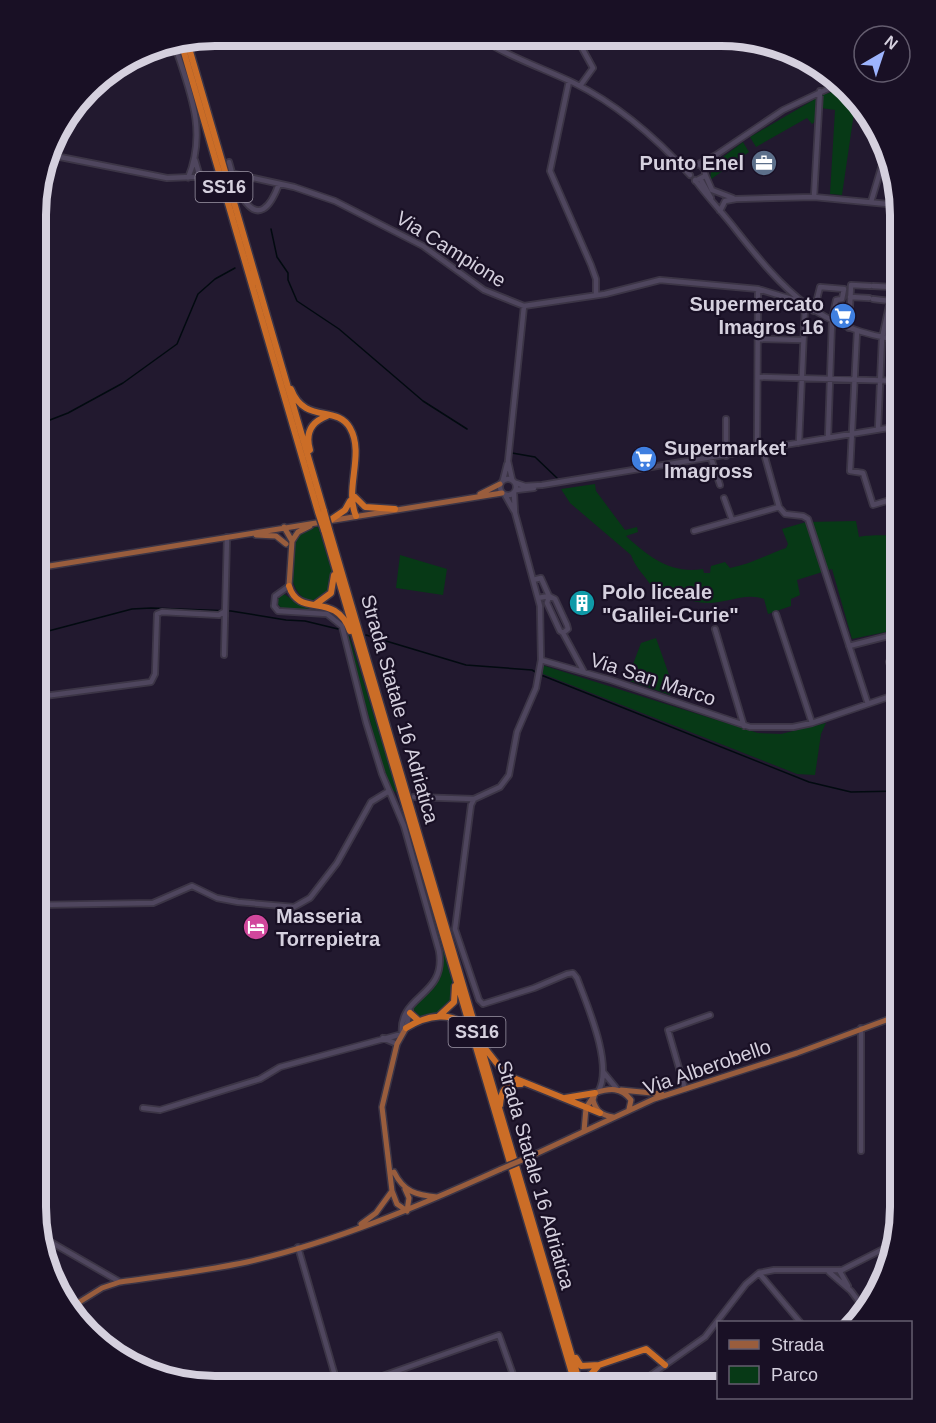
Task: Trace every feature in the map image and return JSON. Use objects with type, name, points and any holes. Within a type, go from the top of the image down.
[{"type":"highway","name":"Strada Statale 16 Adriatica","points":[[189,49],[321,512]]},
{"type":"highway","name":"Strada Statale 16 Adriatica","points":[[183,50],[311,487],[337,553],[580,1376]]},
{"type":"highway","points":[[233,200],[242,221],[294,397],[309,411],[345,421],[352,431],[355,445],[353,497],[356,516]]},
{"type":"highway","points":[[321,512],[307,438],[311,426],[327,415]]},
{"type":"highway","points":[[353,497],[370,508],[395,509]]},
{"type":"highway","points":[[313,605],[327,598],[334,581],[327,528],[345,510],[353,497]]},
{"type":"highway","name":"Strada Statale 16 Adriatica","points":[[327,528],[453,971],[573,1376]]},
{"type":"highway","points":[[289,586],[294,597],[300,602],[329,607],[345,618],[383,728]]},
{"type":"highway","points":[[439,1016],[454,1002],[456,993],[453,971]]},
{"type":"highway","points":[[410,1009],[419,1021]]},
{"type":"highway","points":[[404,1031],[419,1021],[439,1016],[460,1020],[477,1050]]},
{"type":"highway","points":[[477,1034],[499,1069],[527,1085],[600,1113]]},
{"type":"highway","points":[[501,1111],[501,1095],[507,1086],[527,1085]]},
{"type":"highway","points":[[562,1098],[596,1094]]},
{"type":"highway","points":[[560,1314],[567,1325],[581,1366],[599,1365],[646,1349],[668,1366]]},
{"type":"highway","points":[[588,1376],[599,1365]]},
{"type":"main road","points":[[472,497],[502,482]]},
{"type":"main road","points":[[46,567],[284,527],[314,523],[327,528],[356,516],[504,494]]},
{"type":"main road","points":[[289,542],[298,532],[314,523]]},
{"type":"main road","points":[[284,527],[289,542],[289,586]]},
{"type":"main road","points":[[249,533],[276,536],[289,542]]},
{"type":"main road","name":"Via Alberobello","points":[[76,1303],[102,1288],[120,1282],[245,1262],[407,1211],[667,1095],[797,1053],[889,1019]]},
{"type":"main road","points":[[391,1167],[409,1198],[407,1211],[397,1204],[392,1191],[391,1167],[382,1121],[382,1107],[398,1044],[404,1031]]},
{"type":"main road","points":[[619,1090],[631,1100],[628,1111]]},
{"type":"main road","points":[[584,1131],[586,1108],[596,1094],[619,1090],[667,1095]]},
{"type":"main road","points":[[596,1094],[600,1113],[614,1117]]},
{"type":"main road","points":[[405,1189],[417,1195],[439,1197]]},
{"type":"main road","points":[[356,1228],[376,1213],[392,1191]]},
{"type":"street","points":[[498,46],[580,86],[624,116],[675,159],[698,180],[720,211],[798,301],[849,328],[890,339]]},
{"type":"street","points":[[580,86],[593,68],[581,46]]},
{"type":"street","points":[[176,51],[198,132],[195,160],[188,178]]},
{"type":"street","points":[[569,81],[550,171],[591,265],[596,279],[596,295]]},
{"type":"street","points":[[675,159],[692,166],[700,165],[783,110],[830,87]]},
{"type":"street","points":[[814,197],[820,91]]},
{"type":"street","points":[[698,180],[716,155]]},
{"type":"street","points":[[57,157],[168,178],[215,176]]},
{"type":"street","points":[[195,160],[200,177]]},
{"type":"street","points":[[229,162],[242,199],[252,208],[260,209],[270,204],[279,184]]},
{"type":"street","points":[[871,202],[882,164]]},
{"type":"street","points":[[700,165],[712,190],[736,198]]},
{"type":"street","points":[[690,175],[692,166]]},
{"type":"street","name":"Via Campione","points":[[235,174],[279,184],[335,201],[386,225],[423,246],[484,290],[524,306]]},
{"type":"street","points":[[720,211],[725,201],[736,198],[814,197],[889,204]]},
{"type":"street","points":[[414,797],[474,799],[500,788],[509,774],[517,732],[536,688],[541,660],[538,598],[515,513],[504,494],[502,482],[508,461],[524,306],[596,295],[660,280],[758,289],[798,301]]},
{"type":"street","points":[[849,328],[851,285],[890,287]]},
{"type":"street","points":[[814,311],[820,287],[844,289],[842,299],[836,300],[832,321],[828,438]]},
{"type":"street","points":[[758,289],[760,450],[779,507],[784,514],[803,516],[808,519],[868,704]]},
{"type":"street","points":[[850,297],[890,302]]},
{"type":"street","points":[[799,443],[805,306]]},
{"type":"street","points":[[878,429],[880,381],[890,309]]},
{"type":"street","points":[[885,338],[890,312]]},
{"type":"street","points":[[857,331],[850,471],[863,473],[873,505],[890,500]]},
{"type":"street","points":[[758,339],[803,340]]},
{"type":"street","points":[[758,377],[890,381]]},
{"type":"street","points":[[726,419],[726,456]]},
{"type":"street","points":[[504,494],[542,485],[890,427]]},
{"type":"street","points":[[711,458],[720,485]]},
{"type":"street","points":[[508,461],[514,481],[515,513]]},
{"type":"street","points":[[502,482],[514,481],[525,486],[542,485]]},
{"type":"street","points":[[724,498],[732,520]]},
{"type":"street","points":[[694,531],[779,507]]},
{"type":"street","points":[[224,655],[227,537]]},
{"type":"street","points":[[533,580],[541,578],[549,596],[547,603],[584,672]]},
{"type":"street","points":[[143,1108],[160,1110],[260,1079],[280,1067],[404,1031],[410,1009],[432,988],[441,962],[395,797],[389,791],[366,723],[342,626],[327,614],[278,611],[274,606],[275,596],[289,586]]},
{"type":"street","points":[[538,598],[549,596],[555,599],[568,629],[563,633]]},
{"type":"street","points":[[46,696],[151,682],[155,674],[157,614],[162,612],[219,615],[224,612]]},
{"type":"street","points":[[776,614],[812,723]]},
{"type":"street","points":[[715,630],[744,726]]},
{"type":"street","points":[[849,646],[890,636]]},
{"type":"street","name":"Via San Marco","points":[[541,660],[584,672],[744,726],[793,728],[890,697]]},
{"type":"street","points":[[46,905],[153,903],[192,886],[217,898],[294,907],[310,898],[337,863],[371,802],[389,791]]},
{"type":"street","points":[[474,799],[462,863],[455,929],[479,1000],[486,1004],[573,973],[577,978],[595,1027],[603,1071],[603,1081],[596,1094]]},
{"type":"street","points":[[685,1089],[668,1030],[710,1015]]},
{"type":"street","points":[[861,1028],[861,1151]]},
{"type":"street","points":[[383,1038],[398,1044]]},
{"type":"street","points":[[603,1071],[619,1090]]},
{"type":"street","points":[[50,1242],[120,1282]]},
{"type":"street","points":[[298,1247],[336,1376]]},
{"type":"street","points":[[717,1321],[746,1284],[759,1273],[774,1270],[838,1270],[884,1249]]},
{"type":"street","points":[[842,1280],[846,1268]]},
{"type":"street","points":[[825,1270],[842,1280]]},
{"type":"street","points":[[838,1270],[842,1280],[860,1303]]},
{"type":"street","points":[[759,1273],[798,1321]]},
{"type":"street","points":[[652,1376],[705,1337],[717,1321]]},
{"type":"street","points":[[383,1376],[500,1335],[514,1376]]},
{"type":"green space","points":[[835,91],[854,111],[842,195],[830,194],[835,110],[821,108],[822,95]]},
{"type":"green space","points":[[817,99],[816,121],[812,124],[807,118],[756,147],[750,137]]},
{"type":"green space","points":[[743,142],[749,152],[710,180],[712,165]]},
{"type":"green space","points":[[595,484],[596,491],[625,530],[637,527],[638,532],[626,536],[643,551],[670,566],[691,570],[703,569],[704,573],[710,573],[711,566],[725,562],[730,568],[786,548],[788,544],[782,529],[806,522],[856,521],[859,537],[890,536],[890,631],[852,639],[832,569],[797,580],[800,595],[791,599],[791,606],[768,614],[764,599],[757,597],[701,603],[650,584],[631,555],[570,503],[561,489]]},
{"type":"green space","points":[[318,526],[333,575],[329,593],[311,601],[303,597],[293,582],[291,561],[292,551],[299,534]]},
{"type":"green space","points":[[400,555],[447,569],[443,595],[396,588]]},
{"type":"green space","points":[[284,594],[302,606],[327,608],[344,619],[398,794],[390,788],[384,772],[343,622],[327,610],[283,610],[276,602],[278,596]]},
{"type":"green space","points":[[656,638],[673,686],[670,695],[627,680],[641,643]]},
{"type":"green space","points":[[542,665],[758,733],[781,734],[826,723],[821,734],[815,775],[797,774],[543,674]]},
{"type":"green space","points":[[425,885],[454,988],[450,1001],[443,1010],[434,1015],[420,1017],[412,1008],[435,987],[443,963]]},
{"type":"waterway","points":[[271,229],[277,257],[288,273],[288,280],[297,301],[339,329],[423,401],[467,429]]},
{"type":"waterway","points":[[46,422],[68,413],[123,383],[177,344],[198,294],[215,279],[235,268]]},
{"type":"waterway","points":[[512,453],[535,457],[557,478]]},
{"type":"waterway","points":[[46,632],[132,609],[151,608],[231,611],[305,621],[338,629]]},
{"type":"waterway","points":[[366,635],[466,665],[532,670],[537,673]]},
{"type":"waterway","points":[[541,675],[809,782],[851,792],[889,791]]},
{"type":"place","name":"Punto Enel","points":[[764,163]]},
{"type":"place","name":"Supermercato Imagros 16","points":[[843,316]]},
{"type":"place","name":"Supermarket Imagross","points":[[644,459]]},
{"type":"place","name":"Polo liceale \"Galilei-Curie\"","points":[[582,603]]},
{"type":"place","name":"Masseria Torrepietra","points":[[256,927]]}]
